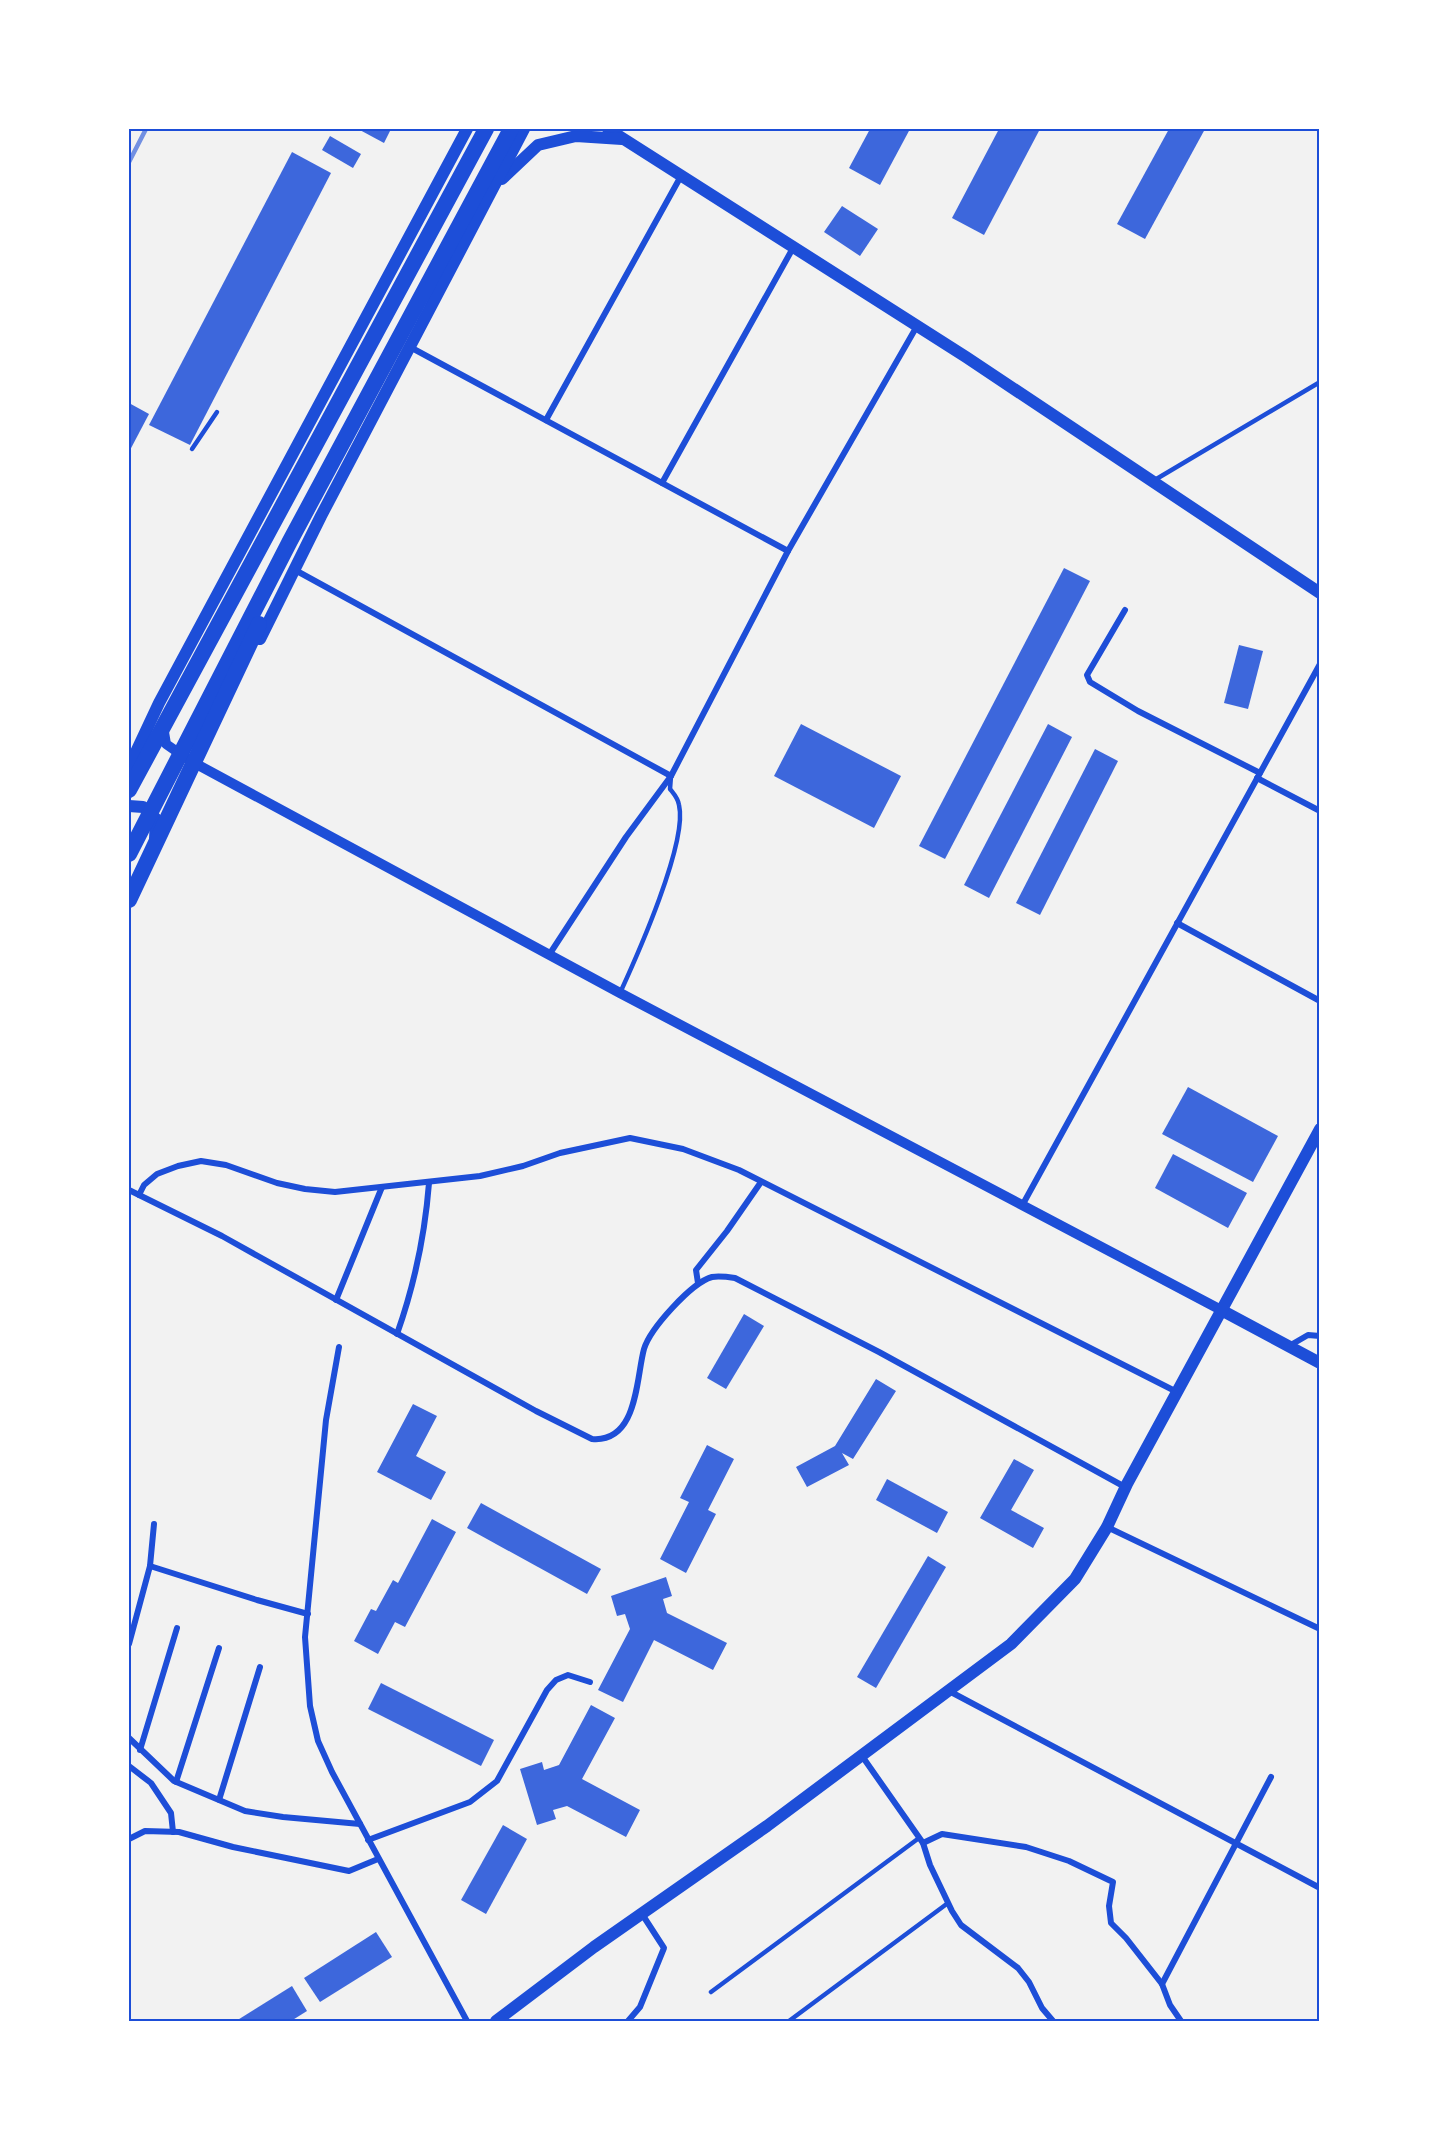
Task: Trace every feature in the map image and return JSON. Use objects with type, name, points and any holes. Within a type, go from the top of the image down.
[{"type":"highway","points":[[129,790],[486,129]]},
{"type":"highway","points":[[129,854],[290,541],[511,129]]},
{"type":"highway","points":[[129,900],[285,567],[290,541]]},
{"type":"highway","points":[[129,766],[155,742]]},
{"type":"main road","points":[[129,766],[159,703],[467,129]]},
{"type":"main road","points":[[129,888],[198,765],[295,570],[524,129]]},
{"type":"main road","points":[[608,129],[621,134],[917,326],[1320,593]]},
{"type":"main road","points":[[494,186],[538,145],[576,136],[621,134]]},
{"type":"main road","points":[[129,806],[142,807],[156,819],[155,840]]},
{"type":"main road","points":[[496,2021],[862,1756],[1011,1644],[1075,1579],[1107,1527],[1125,1488],[1320,1129]]},
{"type":"main road","points":[[1223,1311],[1320,1363]]},
{"type":"street","points":[[546,420],[681,175]]},
{"type":"street","points":[[662,483],[794,247]]},
{"type":"street","points":[[549,955],[626,837],[671,776],[788,551],[917,326]]},
{"type":"street","points":[[410,346],[788,551]]},
{"type":"street","points":[[295,570],[671,776]]},
{"type":"street","points":[[1125,610],[1087,675],[1090,682],[1138,711],[1320,811]]},
{"type":"street","points":[[1023,1204],[1320,664]]},
{"type":"street","points":[[159,703],[166,744],[198,765],[620,993],[1223,1311]]},
{"type":"street","points":[[1177,923],[1320,1001]]},
{"type":"street","points":[[139,1195],[144,1185],[157,1174],[201,1161],[226,1165],[277,1183],[334,1192],[429,1183],[491,1174],[524,1166],[560,1153],[630,1138],[683,1149],[739,1170],[1177,1392]]},
{"type":"street","points":[[698,1283],[696,1270],[761,1182]]},
{"type":"street","points":[[398,1334],[409,1302],[424,1228],[429,1183]]},
{"type":"street","points":[[336,1300],[382,1187]]},
{"type":"street","points":[[129,1190],[222,1236],[536,1411],[592,1438],[600,1439],[613,1435],[628,1419],[635,1401],[645,1348],[678,1302],[698,1283],[714,1277],[735,1278],[879,1352],[1125,1488]]},
{"type":"street","points":[[1289,1346],[1308,1335],[1320,1336]]},
{"type":"street","points":[[339,1347],[326,1420],[305,1637],[309,1689],[318,1741],[368,1840],[468,2021]]},
{"type":"street","points":[[129,1644],[150,1566],[154,1524]]},
{"type":"street","points":[[1107,1527],[1320,1629]]},
{"type":"street","points":[[150,1566],[308,1614]]},
{"type":"street","points":[[140,1750],[177,1628]]},
{"type":"street","points":[[176,1782],[219,1648]]},
{"type":"street","points":[[219,1800],[260,1667]]},
{"type":"street","points":[[368,1840],[470,1802],[497,1781],[546,1690],[556,1680],[568,1675],[590,1682]]},
{"type":"street","points":[[949,1691],[1320,1888]]},
{"type":"street","points":[[129,1738],[176,1782],[245,1811],[360,1824]]},
{"type":"street","points":[[862,1756],[921,1840],[930,1865],[961,1925],[1018,1968],[1029,1982],[1042,2008],[1053,2021]]},
{"type":"street","points":[[129,1766],[151,1783],[171,1812],[173,1832]]},
{"type":"street","points":[[1162,1984],[1271,1777]]},
{"type":"street","points":[[129,1839],[145,1831],[173,1832],[349,1871],[378,1858]]},
{"type":"street","points":[[921,1840],[942,1834],[1026,1847],[1069,1861],[1113,1882],[1108,1906],[1111,1923],[1126,1938],[1162,1984],[1170,2005],[1181,2021]]},
{"type":"street","points":[[628,2021],[640,2007],[664,1948],[641,1914]]},
{"type":"lane","points":[[1153,481],[1320,382]]},
{"type":"lane","points":[[192,449],[217,412]]},
{"type":"lane","points":[[620,993],[639,953],[673,858],[680,827],[680,807],[677,797],[670,789],[671,776]]},
{"type":"lane","points":[[711,1992],[921,1840]]},
{"type":"lane","points":[[789,2021],[948,1903]]},
{"type":"building","points":[[358,129],[391,129],[384,143]]},
{"type":"building","points":[[870,129],[910,129],[880,185],[849,168]]},
{"type":"building","points":[[999,129],[1040,129],[984,235],[952,218]]},
{"type":"building","points":[[1169,129],[1205,129],[1145,239],[1117,224]]},
{"type":"building","points":[[330,136],[361,154],[353,168],[322,150]]},
{"type":"building","points":[[292,152],[331,173],[190,445],[149,425]]},
{"type":"building","points":[[842,206],[878,229],[860,256],[824,232]]},
{"type":"building","points":[[129,403],[149,414],[129,452]]},
{"type":"building","points":[[1064,568],[1090,581],[945,859],[919,846]]},
{"type":"building","points":[[1239,645],[1263,651],[1248,709],[1224,703]]},
{"type":"building","points":[[801,724],[901,776],[874,828],[774,776]]},
{"type":"building","points":[[1048,724],[1072,737],[989,898],[964,885]]},
{"type":"building","points":[[1095,749],[1118,761],[1040,915],[1016,903]]},
{"type":"building","points":[[1188,1087],[1278,1136],[1253,1182],[1162,1134]]},
{"type":"building","points":[[1173,1154],[1247,1193],[1228,1228],[1155,1188]]},
{"type":"building","points":[[744,1314],[764,1326],[726,1389],[707,1378]]},
{"type":"building","points":[[876,1379],[896,1391],[853,1459],[842,1453],[849,1465],[807,1487],[796,1467],[835,1446]]},
{"type":"building","points":[[413,1404],[437,1416],[416,1456],[446,1472],[431,1500],[377,1472]]},
{"type":"building","points":[[707,1445],[734,1459],[708,1510],[716,1514],[686,1573],[660,1559],[689,1502],[680,1498]]},
{"type":"building","points":[[1014,1459],[1034,1470],[1011,1510],[1044,1528],[1033,1548],[980,1518]]},
{"type":"building","points":[[887,1479],[948,1512],[937,1533],[876,1500]]},
{"type":"building","points":[[481,1503],[601,1569],[587,1594],[467,1528]]},
{"type":"building","points":[[432,1519],[456,1532],[405,1627],[395,1622],[378,1654],[354,1641],[371,1609],[376,1611],[393,1580],[398,1583]]},
{"type":"building","points":[[928,1556],[946,1567],[876,1688],[857,1677]]},
{"type":"building","points":[[666,1577],[672,1596],[663,1599],[667,1613],[727,1643],[713,1670],[654,1640],[623,1702],[598,1690],[630,1629],[625,1614],[617,1616],[611,1596]]},
{"type":"building","points":[[381,1683],[494,1740],[481,1766],[368,1709]]},
{"type":"building","points":[[591,1705],[615,1718],[582,1779],[640,1810],[626,1837],[567,1806],[553,1810],[556,1819],[537,1825],[520,1769],[542,1762],[544,1770],[559,1765]]},
{"type":"building","points":[[503,1825],[527,1839],[486,1914],[461,1900]]},
{"type":"building","points":[[376,1932],[392,1957],[320,2002],[304,1978]]},
{"type":"building","points":[[292,1986],[307,2011],[291,2021],[236,2021]]},
{"type":"railway","points":[[129,162],[146,129]]}]
